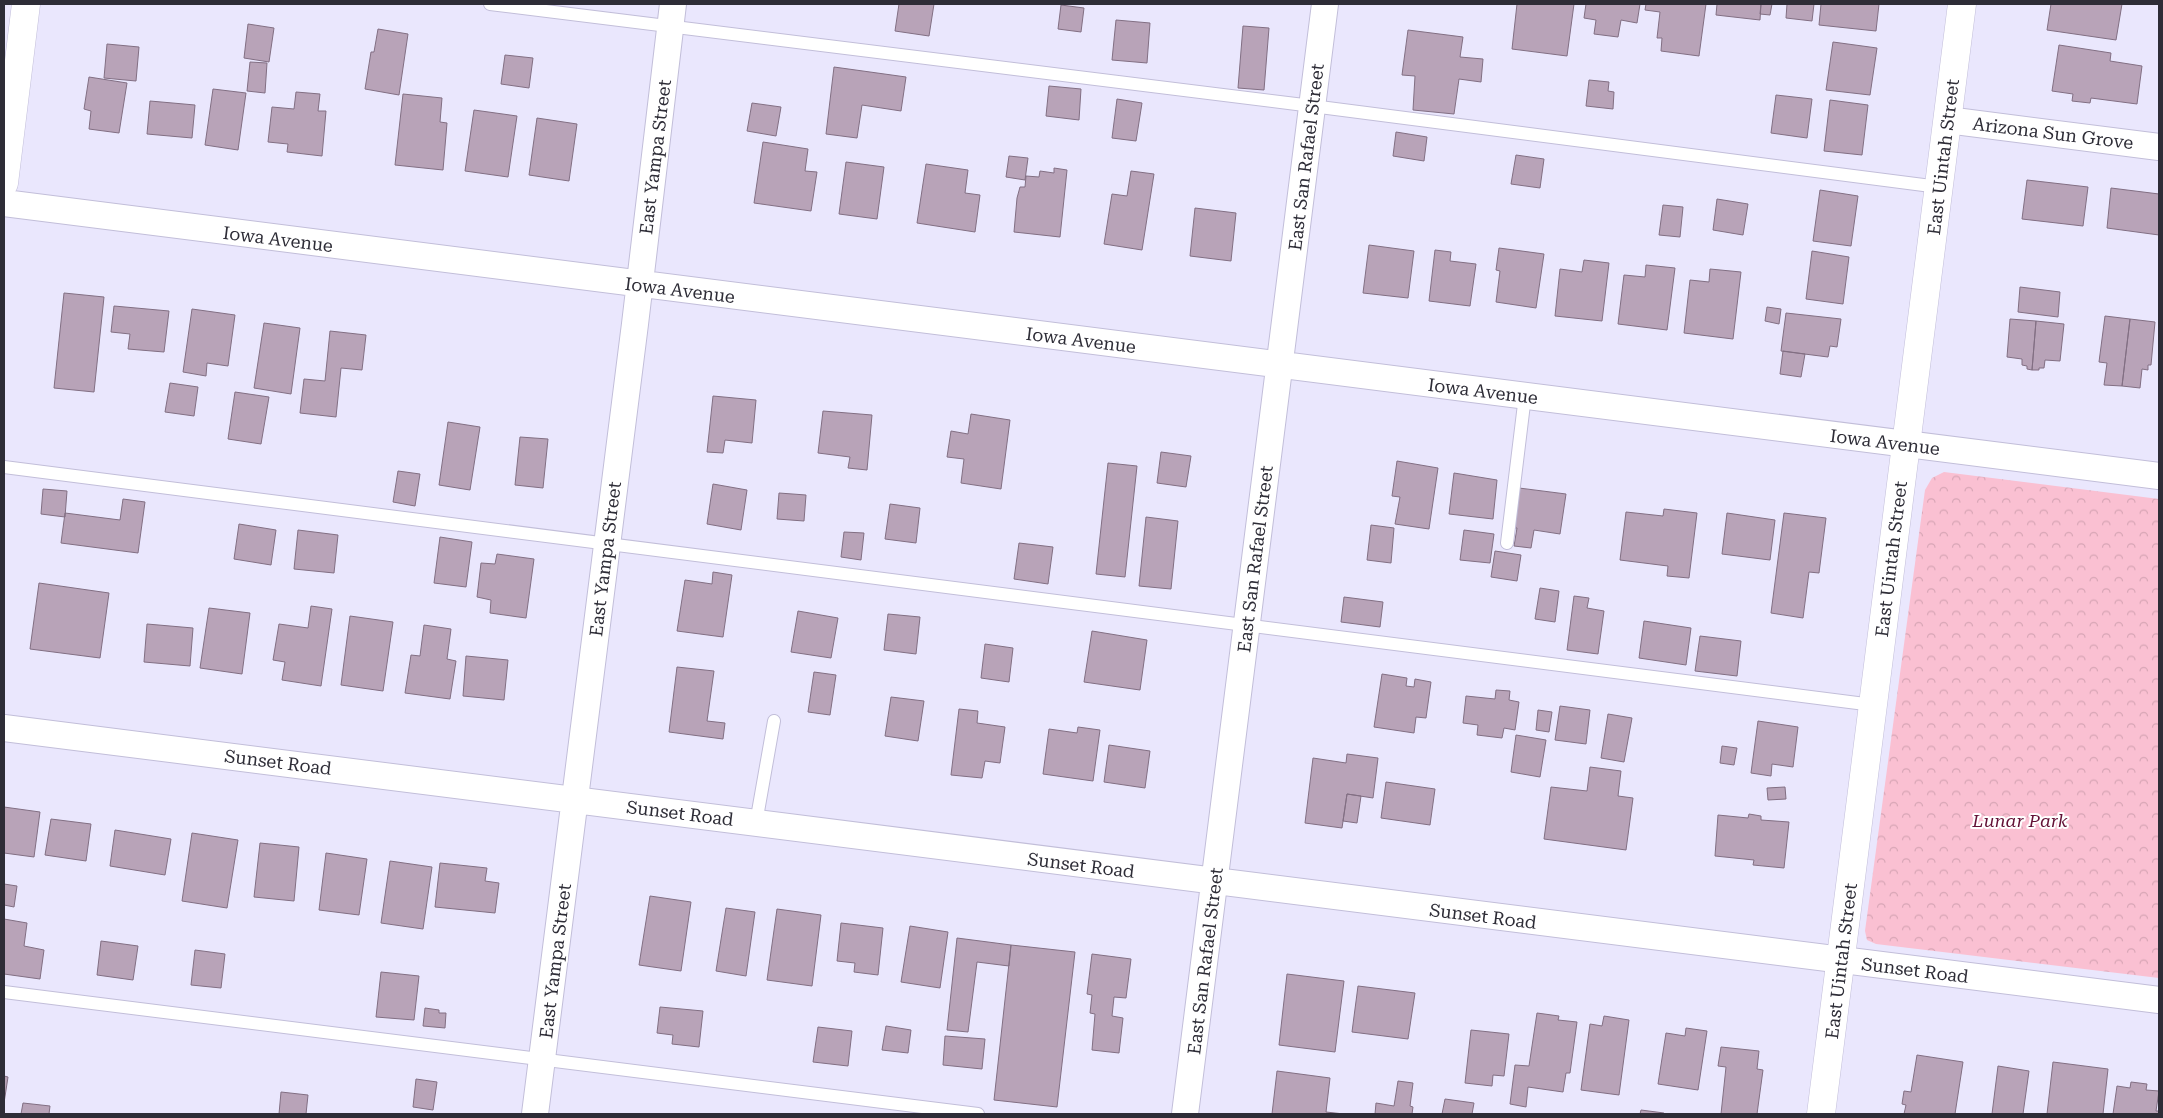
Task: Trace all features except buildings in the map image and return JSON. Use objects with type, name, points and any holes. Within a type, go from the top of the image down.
[{"type":"main road","points":[[4,182],[26,4]]},
{"type":"main road","name":"East Uintah Street","points":[[1821,1114],[1962,4]]},
{"type":"street","name":"East San Rafael Street","points":[[1185,1114],[1325,4]]},
{"type":"street","name":"East Yampa Street","points":[[536,1114],[640,284],[671,15]]},
{"type":"street","name":"Arizona Sun Grove","points":[[1947,120],[2159,147]]},
{"type":"street","name":"Iowa Avenue","points":[[4,203],[2159,476]]},
{"type":"street","name":"Sunset Road","points":[[4,728],[2159,1000]]},
{"type":"lane","points":[[490,4],[671,15],[1312,106],[1939,187]]},
{"type":"lane","points":[[1507,543],[1525,396]]},
{"type":"lane","points":[[4,467],[1873,705]]},
{"type":"lane","points":[[756,823],[774,721]]},
{"type":"lane","points":[[4,992],[978,1114]]},
{"type":"green space","name":"Lunar Park","points":[[1944,472],[2159,499],[2159,978],[1876,944],[1867,940],[1865,931],[1925,490],[1932,478]]}]
